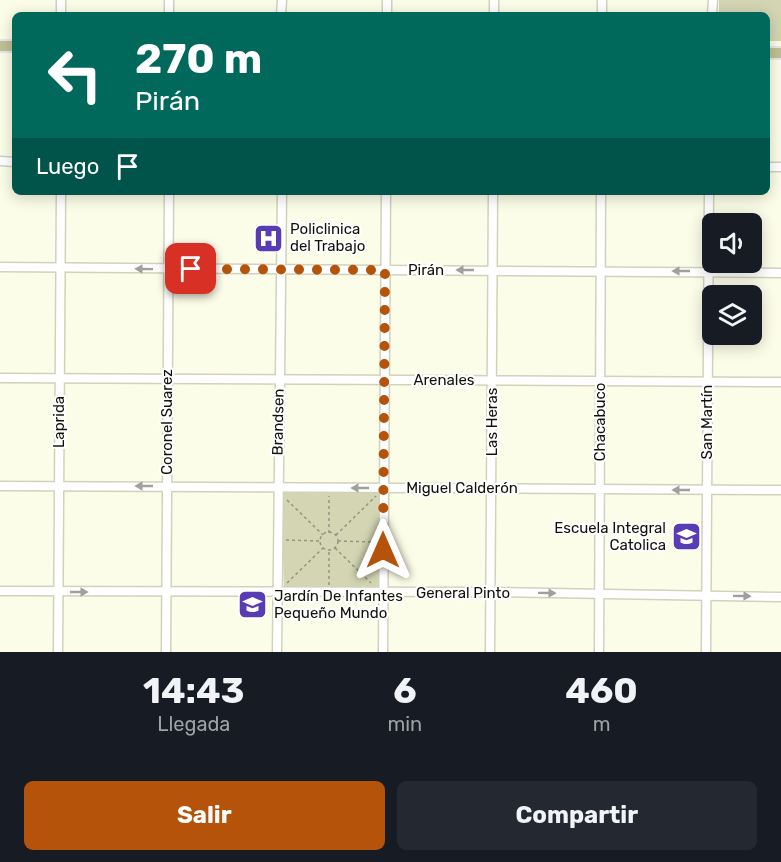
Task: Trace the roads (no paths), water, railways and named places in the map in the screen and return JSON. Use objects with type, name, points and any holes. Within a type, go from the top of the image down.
[{"type":"street","name":"Laprida","points":[[58,652],[61,195]]},
{"type":"street","name":"Coronel Suarez","points":[[166,652],[169,195]]},
{"type":"street","name":"Brandsen","points":[[277,652],[282,195]]},
{"type":"street","points":[[383,652],[382,490],[386,195]]},
{"type":"street","name":"Las Heras","points":[[490,652],[493,195]]},
{"type":"street","name":"Chacabuco","points":[[599,652],[601,195]]},
{"type":"street","name":"San Martín","points":[[709,195],[709,213]]},
{"type":"street","name":"Pirán","points":[[0,267],[702,272]]},
{"type":"street","name":"San Martín","points":[[706,652],[708,273]]},
{"type":"street","name":"Pirán","points":[[762,273],[781,273]]},
{"type":"street","name":"Arenales","points":[[0,378],[781,382]]},
{"type":"street","name":"Miguel Calderón","points":[[0,486],[277,487],[382,490],[491,488],[781,490]]},
{"type":"street","name":"General Pinto","points":[[0,591],[491,592],[781,597]]},
{"type":"place","name":"Policlinica del Trabajo","points":[[269,238]]},
{"type":"place","name":"Escuela Integral Catolica","points":[[687,537]]},
{"type":"place","name":"Jardín De Infantes Pequeño Mundo","points":[[253,605]]}]
